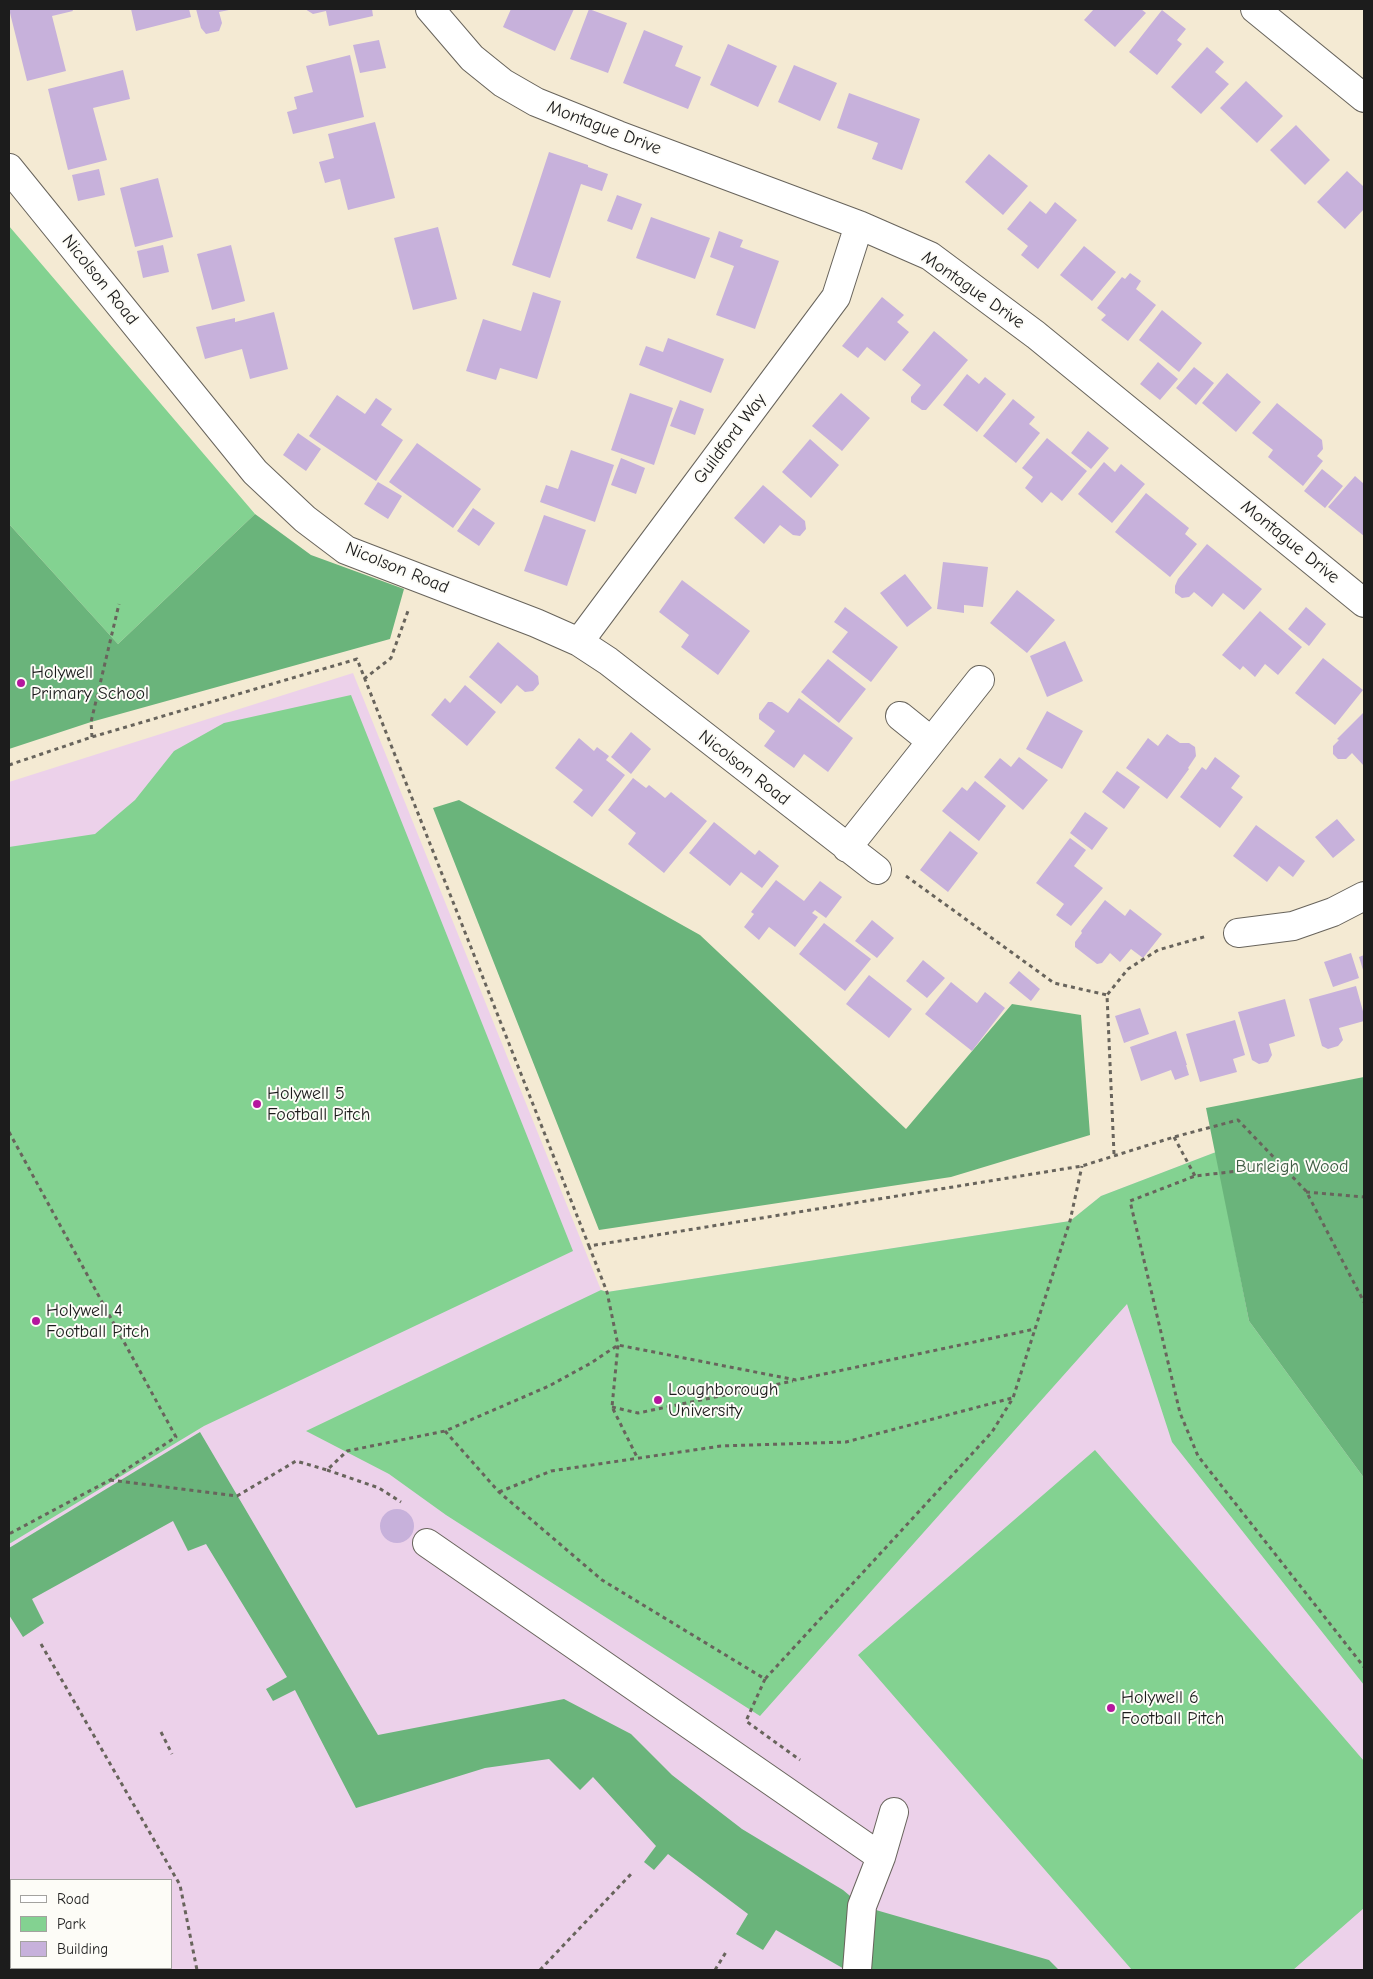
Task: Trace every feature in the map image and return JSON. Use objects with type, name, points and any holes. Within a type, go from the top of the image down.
[{"type":"street","name":"Montague Drive","points":[[430,9],[472,58],[503,83],[536,102],[618,135],[859,224],[930,256],[1036,335],[1364,603]]},
{"type":"street","points":[[1255,9],[1364,98]]},
{"type":"street","name":"Nicolson Road","points":[[9,168],[255,472],[305,519],[346,550],[579,642],[608,661],[846,848],[877,870]]},
{"type":"street","name":"Guildford Way","points":[[579,642],[836,298],[859,224]]},
{"type":"street","points":[[846,848],[980,680]]},
{"type":"street","points":[[900,716],[931,741]]},
{"type":"street","points":[[1238,933],[1293,926],[1334,912],[1364,896]]},
{"type":"street","points":[[427,1543],[882,1857]]},
{"type":"street","points":[[857,1970],[862,1906],[882,1857],[894,1812]]},
{"type":"path","points":[[364,678],[391,658],[420,578]]},
{"type":"path","points":[[92,737],[91,722],[119,604]]},
{"type":"path","points":[[9,765],[92,737],[357,659],[607,1292],[618,1345],[612,1407],[638,1459]]},
{"type":"path","points":[[877,870],[905,875],[1054,983],[1107,996]]},
{"type":"path","points":[[1114,1154],[1107,996],[1128,969],[1158,950],[1200,937],[1238,933]]},
{"type":"path","points":[[589,1246],[1082,1166],[1114,1154],[1238,1120],[1306,1192],[1364,1302]]},
{"type":"path","points":[[9,1132],[176,1438],[110,1480],[9,1534]]},
{"type":"path","points":[[1174,1137],[1195,1176]]},
{"type":"path","points":[[802,1761],[746,1721],[765,1678],[992,1432],[1013,1398],[1070,1222],[1082,1166]]},
{"type":"path","points":[[1281,1166],[1195,1176],[1130,1201],[1180,1413],[1198,1456],[1364,1666]]},
{"type":"path","points":[[1306,1192],[1364,1197]]},
{"type":"path","points":[[612,1407],[638,1413],[1035,1329]]},
{"type":"path","points":[[327,1470],[347,1451],[445,1431],[549,1386],[591,1363],[618,1345],[796,1380]]},
{"type":"path","points":[[499,1492],[551,1471],[721,1446],[846,1442],[1013,1398]]},
{"type":"path","points":[[445,1431],[499,1492],[602,1580],[765,1678]]},
{"type":"path","points":[[110,1480],[237,1496],[296,1461],[379,1488],[402,1502]]},
{"type":"path","points":[[41,1644],[180,1885],[197,1970]]},
{"type":"path","points":[[161,1732],[172,1754]]},
{"type":"path","points":[[540,1970],[632,1873]]},
{"type":"path","points":[[714,1970],[726,1952]]},
{"type":"shaded area","name":"Loughborough University","points":[[353,673],[601,1290],[607,1292],[1070,1221],[1101,1196],[1216,1152],[1249,1321],[1364,1478],[1364,1970],[9,1970],[9,782]]},
{"type":"green space","points":[[9,226],[255,514],[118,644],[9,524]]},
{"type":"green space","points":[[255,514],[311,555],[404,589],[390,639],[91,722],[9,749],[9,524],[118,644]]},
{"type":"green space","points":[[351,695],[573,1251],[204,1426],[9,1544],[9,847],[95,834],[135,800],[174,751],[224,723]]},
{"type":"green space","points":[[459,800],[700,935],[906,1129],[1012,1004],[1081,1015],[1090,1135],[951,1177],[599,1230],[433,808]]},
{"type":"green space","name":"Burleigh Wood","points":[[1364,1077],[1364,1478],[1249,1321],[1206,1108]]},
{"type":"green space","points":[[1216,1152],[1249,1321],[1364,1478],[1364,1685],[1172,1442],[1127,1304],[760,1716],[446,1515],[389,1474],[306,1431],[601,1290],[607,1292],[1070,1221],[1101,1196]]},
{"type":"green space","points":[[200,1432],[378,1735],[564,1699],[631,1734],[672,1775],[742,1829],[843,1890],[862,1906],[1049,1960],[1059,1970],[846,1970],[776,1930],[763,1950],[736,1934],[748,1914],[668,1854],[654,1870],[644,1862],[656,1846],[593,1777],[580,1790],[549,1759],[485,1768],[356,1808],[295,1690],[273,1701],[266,1689],[287,1677],[206,1544],[188,1551],[173,1521],[32,1599],[44,1623],[23,1637],[9,1615],[9,1548]]},
{"type":"green space","name":"Holywell 6 Football Pitch","points":[[1095,1450],[1364,1761],[1364,1908],[1293,1970],[1132,1970],[858,1655]]},
{"type":"building","points":[[9,9],[72,9],[73,11],[52,16],[66,71],[27,81]]},
{"type":"building","points":[[131,9],[189,9],[191,17],[136,31]]},
{"type":"building","points":[[196,9],[229,10],[219,12],[222,23],[219,31],[206,34],[201,28]]},
{"type":"building","points":[[305,9],[372,9],[373,16],[329,26],[326,11],[313,14]]},
{"type":"building","points":[[511,9],[574,9],[555,51],[503,27]]},
{"type":"building","points":[[589,9],[627,23],[608,73],[570,59]]},
{"type":"building","points":[[1094,9],[1141,9],[1146,13],[1115,47],[1084,20]]},
{"type":"building","points":[[1162,10],[1186,29],[1177,40],[1182,44],[1157,75],[1129,52]]},
{"type":"building","points":[[644,30],[683,46],[675,66],[701,77],[688,109],[623,83]]},
{"type":"building","points":[[379,40],[386,68],[360,73],[353,45]]},
{"type":"building","points":[[728,44],[777,66],[758,107],[710,85]]},
{"type":"building","points":[[1207,47],[1224,62],[1215,72],[1229,84],[1201,114],[1171,87]]},
{"type":"building","points":[[350,55],[364,117],[293,134],[287,112],[297,109],[294,97],[313,92],[306,66]]},
{"type":"building","points":[[794,65],[837,83],[820,121],[778,102]]},
{"type":"building","points":[[123,70],[130,99],[93,108],[107,160],[68,170],[48,89]]},
{"type":"building","points":[[1246,81],[1283,116],[1257,143],[1220,108]]},
{"type":"building","points":[[849,93],[920,119],[902,170],[872,159],[878,143],[837,128]]},
{"type":"building","points":[[375,122],[395,198],[348,210],[340,179],[325,183],[319,162],[334,158],[328,134]]},
{"type":"building","points":[[1296,125],[1330,160],[1305,185],[1270,150]]},
{"type":"building","points":[[549,152],[608,174],[602,191],[581,184],[550,278],[512,265]]},
{"type":"building","points":[[989,154],[1028,186],[1003,215],[965,182]]},
{"type":"building","points":[[99,169],[105,195],[78,201],[72,175]]},
{"type":"building","points":[[1347,171],[1364,187],[1364,209],[1345,229],[1317,202]]},
{"type":"building","points":[[158,178],[173,237],[135,247],[120,188]]},
{"type":"building","points":[[617,195],[642,204],[632,230],[607,221]]},
{"type":"building","points":[[1030,201],[1046,214],[1055,202],[1077,220],[1038,269],[1021,255],[1028,246],[1007,229]]},
{"type":"building","points":[[651,217],[710,238],[695,279],[636,258]]},
{"type":"building","points":[[438,227],[457,299],[413,310],[394,238]]},
{"type":"building","points":[[719,231],[743,240],[740,247],[779,261],[755,329],[716,315],[734,266],[710,257]]},
{"type":"building","points":[[163,245],[169,272],[143,278],[137,251]]},
{"type":"building","points":[[231,245],[245,301],[212,310],[197,254]]},
{"type":"building","points":[[1084,246],[1116,272],[1092,301],[1060,275]]},
{"type":"building","points":[[1130,273],[1141,281],[1136,289],[1156,305],[1128,341],[1101,320],[1106,315],[1097,308],[1122,277],[1125,279]]},
{"type":"building","points":[[533,292],[561,301],[537,379],[500,368],[496,380],[466,371],[483,319],[521,331]]},
{"type":"building","points":[[882,297],[904,315],[897,322],[909,332],[885,361],[867,347],[858,358],[842,346]]},
{"type":"building","points":[[1162,310],[1202,343],[1179,372],[1139,340]]},
{"type":"building","points":[[274,312],[288,369],[250,379],[242,349],[205,359],[196,327],[235,318],[235,322]]},
{"type":"building","points":[[934,331],[968,360],[926,410],[922,410],[911,402],[911,397],[921,385],[902,370]]},
{"type":"building","points":[[668,338],[724,359],[711,393],[639,365],[646,346],[663,352]]},
{"type":"building","points":[[1158,362],[1178,379],[1160,400],[1140,384]]},
{"type":"building","points":[[1194,367],[1214,383],[1196,405],[1176,388]]},
{"type":"building","points":[[1227,373],[1261,402],[1236,432],[1202,403]]},
{"type":"building","points":[[967,374],[979,384],[985,377],[1006,394],[977,432],[943,405]]},
{"type":"building","points":[[630,393],[673,408],[654,465],[611,450]]},
{"type":"building","points":[[841,393],[870,418],[842,451],[812,426]]},
{"type":"building","points":[[337,395],[365,414],[376,398],[392,409],[381,425],[403,440],[376,481],[309,436]]},
{"type":"building","points":[[1013,399],[1035,417],[1029,424],[1040,433],[1016,463],[983,436]]},
{"type":"building","points":[[680,400],[704,409],[695,435],[670,426]]},
{"type":"building","points":[[1277,403],[1322,440],[1323,449],[1317,456],[1323,461],[1303,486],[1268,457],[1273,450],[1252,433]]},
{"type":"building","points":[[1088,431],[1109,448],[1091,469],[1071,453]]},
{"type":"building","points":[[298,433],[321,449],[306,471],[283,455]]},
{"type":"building","points":[[1047,438],[1087,471],[1062,501],[1051,492],[1042,503],[1025,488],[1033,477],[1022,468]]},
{"type":"building","points":[[810,439],[839,465],[811,498],[782,472]]},
{"type":"building","points":[[417,443],[481,489],[453,528],[389,482]]},
{"type":"building","points":[[571,450],[614,465],[595,522],[540,502],[546,485],[558,489]]},
{"type":"building","points":[[621,458],[645,468],[636,494],[611,485]]},
{"type":"building","points":[[1104,462],[1115,472],[1121,464],[1145,484],[1112,523],[1078,494]]},
{"type":"building","points":[[1322,469],[1343,486],[1325,508],[1304,491]]},
{"type":"building","points":[[1355,476],[1364,484],[1364,536],[1328,507]]},
{"type":"building","points":[[378,482],[402,496],[388,519],[364,504]]},
{"type":"building","points":[[763,485],[805,521],[806,529],[800,536],[793,535],[780,525],[764,544],[734,518]]},
{"type":"building","points":[[1146,493],[1189,528],[1185,534],[1197,544],[1170,577],[1115,532]]},
{"type":"building","points":[[473,508],[495,523],[479,546],[457,531]]},
{"type":"building","points":[[544,515],[586,530],[567,586],[524,571]]},
{"type":"building","points":[[1207,544],[1262,589],[1244,610],[1223,593],[1212,607],[1194,592],[1189,597],[1182,598],[1175,593],[1178,579]]},
{"type":"building","points":[[943,562],[988,567],[983,607],[964,605],[964,613],[937,609]]},
{"type":"building","points":[[905,574],[932,608],[907,627],[880,593]]},
{"type":"building","points":[[682,580],[750,631],[718,675],[681,647],[689,635],[659,612]]},
{"type":"building","points":[[1017,590],[1055,620],[1027,653],[990,623]]},
{"type":"building","points":[[845,607],[898,647],[871,682],[832,652],[848,632],[834,622]]},
{"type":"building","points":[[1306,607],[1326,624],[1309,646],[1288,629]]},
{"type":"building","points":[[1260,611],[1302,647],[1278,675],[1265,664],[1255,677],[1243,666],[1240,670],[1222,655]]},
{"type":"building","points":[[1065,641],[1083,681],[1047,697],[1030,656]]},
{"type":"building","points":[[498,642],[538,676],[539,684],[533,691],[525,692],[517,685],[501,704],[469,677]]},
{"type":"building","points":[[1323,658],[1363,690],[1335,725],[1295,693]]},
{"type":"building","points":[[828,659],[866,689],[839,723],[801,692]]},
{"type":"building","points":[[465,685],[496,712],[467,746],[431,715],[445,698],[450,703]]},
{"type":"building","points":[[799,698],[853,738],[828,772],[804,754],[794,768],[764,746],[775,731],[759,719],[759,714],[768,702],[772,702],[788,713]]},
{"type":"building","points":[[1047,711],[1083,731],[1062,769],[1026,749]]},
{"type":"building","points":[[1364,712],[1364,766],[1352,753],[1346,759],[1338,759],[1333,754],[1333,746],[1339,740],[1337,739]]},
{"type":"building","points":[[631,732],[651,749],[631,774],[611,757]]},
{"type":"building","points":[[1167,734],[1180,743],[1189,743],[1195,747],[1196,756],[1167,799],[1126,768],[1148,738],[1158,746]]},
{"type":"building","points":[[579,738],[594,751],[597,747],[609,756],[606,760],[625,775],[592,817],[573,802],[583,790],[555,768]]},
{"type":"building","points":[[1019,757],[1048,780],[1023,810],[984,777],[1000,758],[1011,767]]},
{"type":"building","points":[[1215,757],[1240,776],[1231,788],[1243,797],[1220,828],[1180,797],[1202,767],[1206,770]]},
{"type":"building","points":[[1117,771],[1140,787],[1124,809],[1102,792]]},
{"type":"building","points":[[633,778],[646,788],[649,785],[665,798],[671,792],[707,821],[664,873],[628,844],[636,833],[608,810]]},
{"type":"building","points":[[975,781],[1006,806],[979,841],[942,811],[962,787],[967,791]]},
{"type":"building","points":[[1085,812],[1108,828],[1092,850],[1070,833]]},
{"type":"building","points":[[1337,819],[1355,840],[1333,858],[1315,837]]},
{"type":"building","points":[[714,822],[755,855],[759,850],[779,866],[762,888],[741,872],[730,886],[689,853]]},
{"type":"building","points":[[1256,825],[1305,861],[1293,877],[1279,866],[1267,882],[1233,856]]},
{"type":"building","points":[[950,831],[978,853],[948,892],[920,870]]},
{"type":"building","points":[[1070,838],[1086,850],[1074,866],[1103,888],[1071,926],[1056,915],[1064,904],[1036,883]]},
{"type":"building","points":[[776,880],[804,901],[820,881],[842,897],[826,918],[815,910],[812,913],[818,917],[795,947],[769,927],[759,940],[744,927],[754,914],[751,912]]},
{"type":"building","points":[[1105,900],[1125,916],[1130,909],[1162,934],[1143,958],[1131,949],[1120,962],[1110,953],[1102,963],[1097,964],[1075,947],[1075,942],[1082,933],[1081,931]]},
{"type":"building","points":[[872,920],[894,938],[877,958],[855,941]]},
{"type":"building","points":[[824,923],[871,959],[845,991],[799,954]]},
{"type":"building","points":[[1351,953],[1359,978],[1333,987],[1324,962]]},
{"type":"building","points":[[1364,955],[1364,973],[1359,957]]},
{"type":"building","points":[[923,960],[945,978],[927,998],[906,981]]},
{"type":"building","points":[[1019,971],[1040,989],[1031,1001],[1009,983]]},
{"type":"building","points":[[869,975],[912,1009],[889,1038],[846,1004]]},
{"type":"building","points":[[951,982],[977,1003],[985,992],[1005,1008],[972,1051],[925,1014]]},
{"type":"building","points":[[1356,986],[1364,1021],[1339,1028],[1343,1040],[1338,1046],[1328,1049],[1322,1046],[1309,999]]},
{"type":"building","points":[[1285,999],[1295,1036],[1269,1044],[1272,1055],[1268,1062],[1259,1064],[1252,1060],[1238,1012]]},
{"type":"building","points":[[1140,1008],[1149,1034],[1124,1043],[1115,1016]]},
{"type":"building","points":[[1235,1020],[1245,1055],[1233,1059],[1237,1072],[1200,1082],[1186,1034]]},
{"type":"building","points":[[1176,1031],[1189,1075],[1175,1080],[1171,1070],[1141,1081],[1130,1047]]},
{"type":"building","points":[[397,1509],[404,1510],[409,1514],[413,1519],[413,1533],[409,1538],[404,1542],[397,1543],[390,1542],[385,1538],[381,1533],[380,1526],[381,1519],[385,1514],[390,1510]]},
{"type":"place","name":"Holywell Primary School","points":[[21,683]]},
{"type":"place","name":"Holywell 5 Football Pitch","points":[[257,1104]]},
{"type":"place","name":"Holywell 4 Football Pitch","points":[[36,1321]]},
{"type":"place","name":"Loughborough University","points":[[658,1400]]},
{"type":"place","name":"Holywell 6 Football Pitch","points":[[1111,1708]]}]
